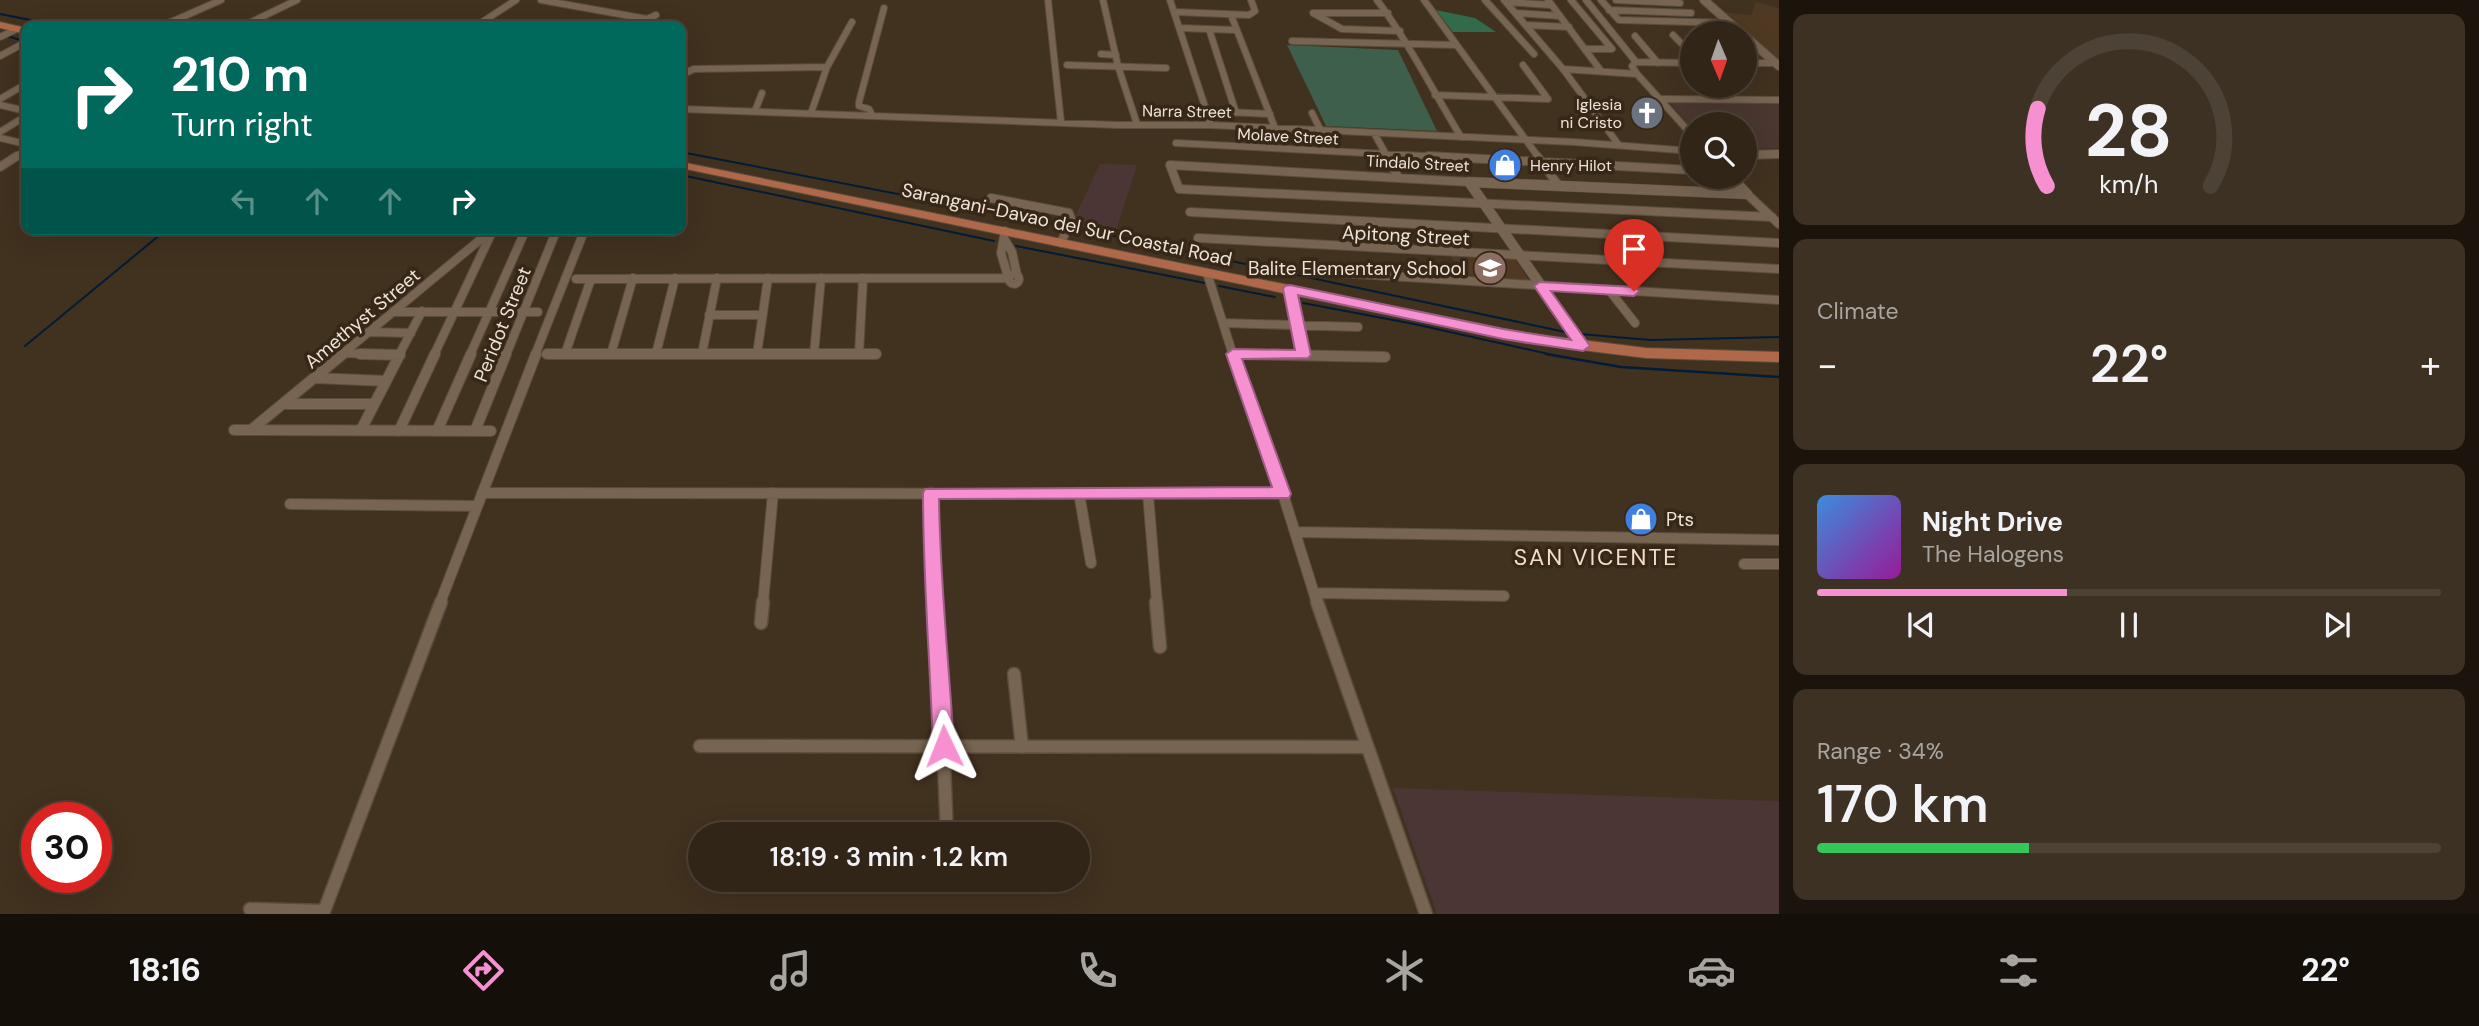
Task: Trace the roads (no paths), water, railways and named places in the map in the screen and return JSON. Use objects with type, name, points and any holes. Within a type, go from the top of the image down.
[{"type":"main road","points":[[0,25],[21,30]]},
{"type":"main road","name":"Sarangani-Davao del Sur Coastal Road","points":[[686,166],[1005,236],[1061,243],[1503,334],[1576,336],[1706,357],[1779,358]]},
{"type":"street","points":[[173,21],[221,0]]},
{"type":"street","points":[[253,21],[297,0]]},
{"type":"street","points":[[484,21],[516,0]]},
{"type":"street","points":[[541,0],[647,19],[656,15]]},
{"type":"street","points":[[1048,0],[1061,122]]},
{"type":"street","points":[[1103,0],[1118,66],[1137,124]]},
{"type":"street","points":[[1170,0],[1211,125]]},
{"type":"street","points":[[1175,12],[1198,10],[1231,15],[1254,12],[1251,0]]},
{"type":"street","points":[[1377,0],[1400,31],[1409,52],[1461,137]]},
{"type":"street","points":[[1424,0],[1559,186]]},
{"type":"street","points":[[1485,0],[1534,54]]},
{"type":"street","points":[[1571,0],[1612,49],[1586,49]]},
{"type":"street","points":[[1586,0],[1636,62],[1680,63]]},
{"type":"street","points":[[1601,0],[1616,19],[1622,21],[1680,22]]},
{"type":"street","points":[[1616,0],[1679,1],[1700,21]]},
{"type":"street","points":[[1704,0],[1728,21]]},
{"type":"street","points":[[1505,1],[1549,2],[1601,71]]},
{"type":"street","points":[[1505,1],[1563,69],[1618,144]]},
{"type":"street","points":[[872,115],[869,109],[859,106],[859,102],[884,8]]},
{"type":"street","points":[[1609,10],[1691,13]]},
{"type":"street","points":[[1388,13],[1313,13],[1342,29],[1400,31]]},
{"type":"street","points":[[1516,13],[1560,16]]},
{"type":"street","points":[[1231,15],[1275,128]]},
{"type":"street","points":[[811,113],[827,67],[852,22]]},
{"type":"street","points":[[1526,25],[1569,27]]},
{"type":"street","points":[[1180,28],[1236,30]]},
{"type":"street","points":[[1209,29],[1237,113]]},
{"type":"street","points":[[0,37],[21,30]]},
{"type":"street","points":[[1673,35],[1680,42]]},
{"type":"street","points":[[1635,36],[1657,63]]},
{"type":"street","points":[[1293,41],[1456,45]]},
{"type":"street","points":[[0,56],[21,45]]},
{"type":"street","points":[[1757,47],[1778,64]]},
{"type":"street","points":[[1101,54],[1116,55]]},
{"type":"street","points":[[1636,62],[1632,66],[1637,74],[1680,121]]},
{"type":"street","points":[[1757,63],[1778,64]]},
{"type":"street","points":[[1067,65],[1166,68]]},
{"type":"street","points":[[1435,95],[1548,99],[1523,65]]},
{"type":"street","points":[[686,73],[694,69],[827,67]]},
{"type":"street","points":[[1563,69],[1637,74]]},
{"type":"street","points":[[0,99],[21,87]]},
{"type":"street","points":[[755,111],[762,93]]},
{"type":"street","points":[[1662,99],[1779,100]]},
{"type":"street","points":[[0,106],[21,112]]},
{"type":"street","name":"Narra Street","points":[[686,109],[1211,125],[1524,139],[1680,150]]},
{"type":"street","points":[[1206,111],[1270,114]]},
{"type":"street","points":[[1312,113],[1321,131]]},
{"type":"street","points":[[0,132],[21,117]]},
{"type":"street","points":[[1374,133],[1398,177]]},
{"type":"street","points":[[0,138],[21,143]]},
{"type":"street","name":"Molave Street","points":[[1175,144],[1680,169]]},
{"type":"street","points":[[0,167],[21,153]]},
{"type":"street","points":[[1757,155],[1779,154]]},
{"type":"street","name":"Tindalo Street","points":[[1484,203],[1179,188],[1171,165],[1747,194]]},
{"type":"street","points":[[1469,182],[1576,336]]},
{"type":"street","points":[[1742,189],[1773,214],[1779,224]]},
{"type":"street","points":[[991,198],[1067,212],[1071,217],[1061,243]]},
{"type":"street","points":[[1484,203],[1773,214]]},
{"type":"street","points":[[1190,212],[1779,243]]},
{"type":"street","name":"Amethyst Street","points":[[251,430],[486,235]]},
{"type":"street","points":[[399,431],[490,235]]},
{"type":"street","points":[[437,431],[523,235]]},
{"type":"street","name":"Peridot Street","points":[[475,431],[555,235]]},
{"type":"street","points":[[250,909],[323,912],[583,235]]},
{"type":"street","points":[[576,279],[1016,278],[1001,253],[1005,236]]},
{"type":"street","name":"Apitong Street","points":[[1198,238],[1779,269]]},
{"type":"street","points":[[1307,271],[1779,300]]},
{"type":"street","points":[[1207,273],[1366,747],[1426,914]]},
{"type":"street","points":[[611,354],[633,278]]},
{"type":"street","points":[[656,354],[675,278]]},
{"type":"street","points":[[702,354],[717,278]]},
{"type":"street","points":[[757,354],[768,278]]},
{"type":"street","points":[[814,354],[821,278]]},
{"type":"street","points":[[859,354],[863,278]]},
{"type":"street","points":[[565,354],[591,279]]},
{"type":"street","points":[[1290,289],[1303,355]]},
{"type":"street","points":[[1609,290],[1635,323]]},
{"type":"street","points":[[361,430],[422,311]]},
{"type":"street","points":[[394,312],[538,312]]},
{"type":"street","points":[[709,315],[762,315]]},
{"type":"street","points":[[1224,323],[1358,327]]},
{"type":"street","points":[[369,332],[411,332]]},
{"type":"street","points":[[344,353],[400,355]]},
{"type":"street","points":[[547,354],[702,354],[732,359],[757,354],[876,354]]},
{"type":"street","points":[[1233,354],[1385,357]]},
{"type":"street","points":[[315,378],[386,381]]},
{"type":"street","points":[[283,404],[374,404]]},
{"type":"street","points":[[234,430],[491,431]]},
{"type":"street","points":[[482,493],[1283,494]]},
{"type":"street","points":[[761,623],[773,493]]},
{"type":"street","points":[[931,493],[931,571],[939,644],[947,822]]},
{"type":"street","points":[[1079,493],[1091,563]]},
{"type":"street","points":[[1148,494],[1160,647]]},
{"type":"street","points":[[290,504],[477,506]]},
{"type":"street","points":[[1295,532],[1779,540]]},
{"type":"street","points":[[1744,564],[1779,564]]},
{"type":"street","points":[[1314,593],[1504,596]]},
{"type":"street","points":[[1014,674],[1022,747]]},
{"type":"street","points":[[700,746],[1366,747]]},
{"type":"waterway","points":[[0,14],[36,21]]},
{"type":"waterway","points":[[7,36],[21,40]]},
{"type":"waterway","points":[[686,153],[1109,235],[1570,333]]},
{"type":"waterway","points":[[686,176],[994,241]]},
{"type":"waterway","points":[[25,346],[160,235]]},
{"type":"waterway","points":[[1016,246],[1205,283]]},
{"type":"waterway","points":[[1219,286],[1275,297]]},
{"type":"waterway","points":[[1303,303],[1553,355]]},
{"type":"waterway","points":[[1580,334],[1650,340],[1779,337]]},
{"type":"waterway","points":[[1546,354],[1621,367],[1779,377]]},
{"type":"place","name":"Iglesia ni Cristo","points":[[1647,113]]},
{"type":"place","name":"Henry Hilot","points":[[1505,165]]},
{"type":"place","name":"Balite Elementary School","points":[[1490,268]]},
{"type":"place","name":"Pts","points":[[1641,519]]},
{"type":"district","name":"SAN VICENTE","points":[[1596,557]]}]
